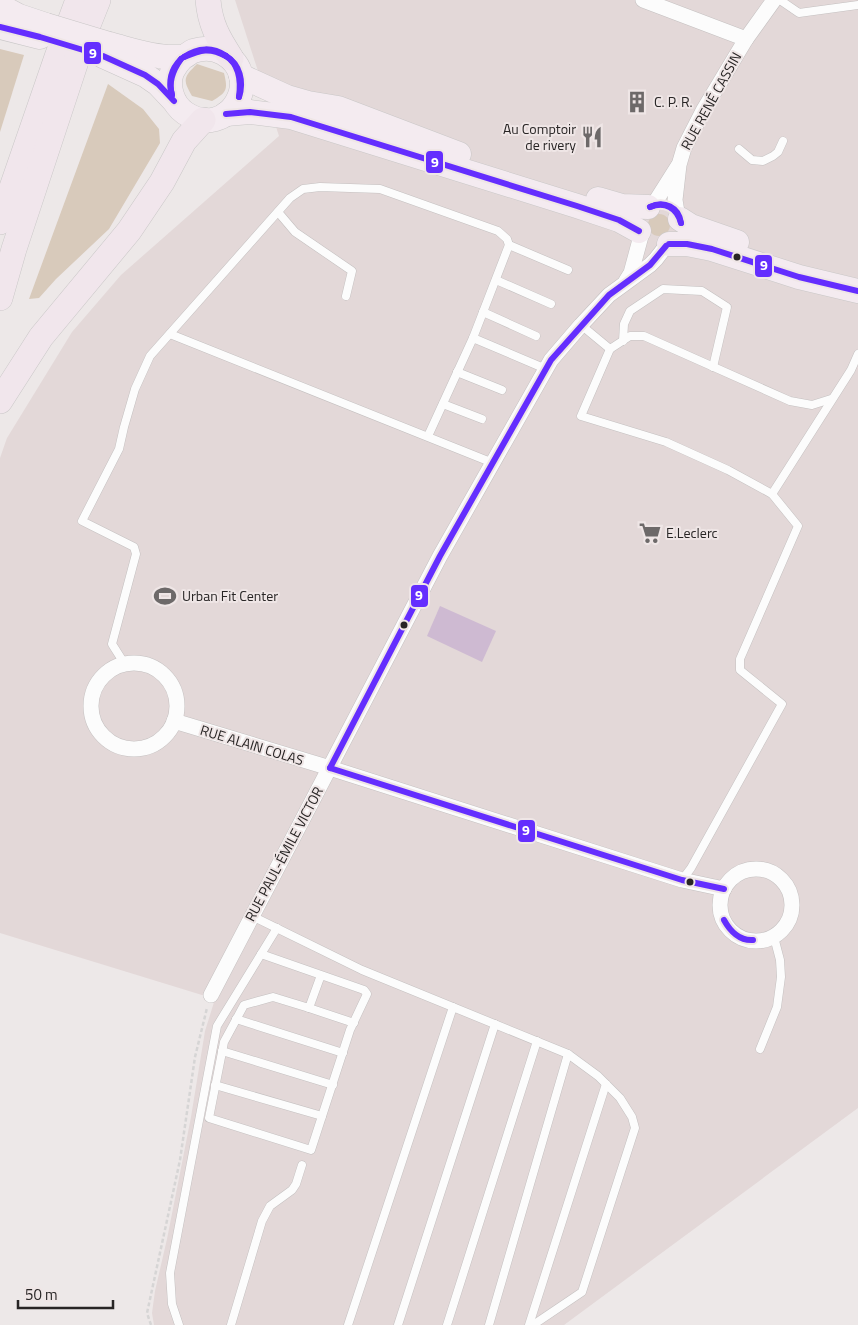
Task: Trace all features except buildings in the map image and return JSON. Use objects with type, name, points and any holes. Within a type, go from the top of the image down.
[{"type":"highway","points":[[0,222],[78,0]]},
{"type":"highway","points":[[0,298],[14,249],[98,0]]},
{"type":"highway","points":[[208,0],[215,33],[236,67]]},
{"type":"highway","points":[[0,401],[41,337],[130,231],[162,182],[184,141],[203,120]]},
{"type":"main road","points":[[0,6],[43,31]]},
{"type":"main road","points":[[0,28],[43,31],[106,50],[183,57]]},
{"type":"main road","points":[[174,101],[170,82],[172,72],[177,64],[183,57],[197,50],[212,49],[222,52],[236,67],[287,97],[308,104],[338,108],[462,155],[586,196],[622,206],[667,204],[690,226],[774,252],[858,286]]},
{"type":"main road","points":[[106,50],[158,84],[186,114],[203,120],[215,119],[226,114],[238,101],[242,85],[236,67]]},
{"type":"main road","points":[[226,114],[250,112],[291,117],[619,220],[640,233],[652,245],[687,244],[712,249],[799,277],[858,290]]},
{"type":"main road","points":[[640,233],[639,218],[651,205]]},
{"type":"main road","points":[[667,245],[678,236],[680,231],[679,215]]},
{"type":"street","points":[[643,0],[746,39]]},
{"type":"street","name":"RUE RENÉ CASSIN","points":[[679,215],[675,200],[678,165],[684,148],[704,109],[746,39],[774,0]]},
{"type":"street","points":[[651,205],[678,165]]},
{"type":"street","name":"RUE PAUL-ÉMILE VICTOR","points":[[625,282],[631,273],[640,233]]},
{"type":"street","name":"RUE PAUL-ÉMILE VICTOR","points":[[211,994],[440,556],[551,360],[609,295],[650,265],[667,245]]},
{"type":"street","points":[[137,662],[150,666],[162,673],[176,695],[177,708],[174,721],[167,733],[157,742],[144,748],[131,749],[117,746],[101,734],[91,716],[90,702],[94,689],[101,677],[111,668],[124,663],[137,662]]},
{"type":"street","name":"RUE ALAIN COLAS","points":[[174,721],[330,768],[682,880],[724,889]]},
{"type":"street","points":[[753,868],[766,869],[777,874],[786,883],[792,894],[793,907],[790,919],[784,929],[774,937],[763,941],[741,938],[731,931],[724,922],[720,900],[724,889],[731,879],[741,872],[753,868]]},
{"type":"lane","points":[[780,0],[798,13],[858,5]]},
{"type":"lane","points":[[739,149],[752,160],[763,161],[778,152],[783,141]]},
{"type":"lane","points":[[124,663],[112,644],[136,554],[134,546],[82,521],[119,449],[135,389],[150,356],[290,198],[303,189],[320,187],[380,189],[498,231],[507,239],[509,245],[473,338],[428,436]]},
{"type":"lane","points":[[278,212],[295,232],[352,271],[346,296]]},
{"type":"lane","points":[[509,245],[568,270]]},
{"type":"lane","points":[[496,280],[551,304]]},
{"type":"lane","points":[[623,341],[624,324],[630,311],[663,289],[702,291],[727,306],[713,367]]},
{"type":"lane","points":[[483,312],[536,336]]},
{"type":"lane","points":[[581,325],[610,349]]},
{"type":"lane","points":[[170,334],[493,463]]},
{"type":"lane","points":[[682,880],[691,868],[782,704],[740,670],[740,658],[798,526],[772,494],[728,470],[666,442],[581,416],[610,349],[630,336],[644,336],[790,401],[812,405],[831,399]]},
{"type":"lane","points":[[473,338],[546,369]]},
{"type":"lane","points":[[772,494],[851,370],[858,354]]},
{"type":"lane","points":[[457,372],[502,390]]},
{"type":"lane","points":[[443,404],[482,419]]},
{"type":"lane","points":[[252,916],[362,970],[568,1054],[598,1076],[620,1098],[632,1117],[634,1128],[582,1292],[533,1325]]},
{"type":"lane","points":[[179,1325],[172,1304],[170,1272],[217,1026],[277,928]]},
{"type":"lane","points":[[760,1049],[777,1007],[780,984],[780,960],[774,937]]},
{"type":"lane","points":[[261,954],[364,990],[367,994],[343,1053],[311,1150],[209,1118],[224,1042],[244,1005],[273,997],[354,1023]]},
{"type":"lane","points":[[309,1008],[321,975]]},
{"type":"lane","points":[[348,1325],[453,1007]]},
{"type":"lane","points":[[236,1019],[343,1053]]},
{"type":"lane","points":[[398,1325],[495,1024]]},
{"type":"lane","points":[[447,1325],[537,1041]]},
{"type":"lane","points":[[222,1052],[332,1085]]},
{"type":"lane","points":[[489,1325],[568,1054]]},
{"type":"lane","points":[[529,1325],[606,1084]]},
{"type":"lane","points":[[215,1085],[322,1116]]},
{"type":"lane","points":[[231,1325],[262,1221],[270,1206],[292,1190],[302,1165]]},
{"type":"path","points":[[151,1325],[147,1313],[180,1160],[195,1057],[211,994]]},
{"type":"shaded area","points":[[235,0],[858,0],[858,1108],[564,1325],[154,1325],[152,1313],[155,1291],[191,1117],[205,1031],[215,999],[0,933],[0,458],[7,438],[72,332],[121,275],[279,136]]},
{"type":"shaded area","points":[[0,49],[24,55],[0,132]]},
{"type":"shaded area","points":[[197,64],[224,73],[225,90],[212,101],[192,96],[187,86],[187,75]]},
{"type":"shaded area","points":[[108,84],[143,109],[159,129],[160,143],[109,229],[56,279],[39,298],[29,299]]},
{"type":"shaded area","points":[[659,214],[667,217],[670,225],[667,233],[659,236],[651,233],[648,225],[651,217]]},
{"type":"shaded area","points":[[440,606],[496,631],[482,662],[427,636]]},
{"type":"transit line","name":"9","points":[[0,27],[103,56],[145,75],[158,84],[174,101]]},
{"type":"transit line","name":"9","points":[[184,57],[195,51],[205,49],[216,51],[226,56]]},
{"type":"transit line","name":"9","points":[[184,57],[205,50],[215,51],[226,56]]},
{"type":"transit line","name":"9","points":[[226,56],[235,64],[240,74],[239,97]]},
{"type":"transit line","name":"9","points":[[226,56],[237,69],[240,86],[239,97]]},
{"type":"transit line","name":"9","points":[[172,95],[171,76],[181,59]]},
{"type":"transit line","name":"9","points":[[172,95],[172,76],[181,59]]},
{"type":"transit line","name":"9","points":[[226,114],[250,112],[291,117],[577,206],[619,220],[639,231]]},
{"type":"transit line","name":"9","points":[[650,207],[660,204],[670,206],[680,217],[681,223]]},
{"type":"transit line","name":"9","points":[[650,207],[655,205],[670,207],[677,213],[681,223]]},
{"type":"transit line","name":"9","points":[[669,244],[687,244],[712,249],[799,277],[858,291]]},
{"type":"transit line","name":"9","points":[[330,768],[440,556],[551,360],[609,295],[650,265],[666,246]]},
{"type":"transit line","name":"9","points":[[330,768],[682,880],[724,889]]},
{"type":"transit line","name":"9","points":[[724,920],[736,934],[744,939],[753,940]]},
{"type":"place","name":"C. P. R.","points":[[637,102]]},
{"type":"place","name":"Au Comptoir de rivery","points":[[592,137]]},
{"type":"place","name":"E.Leclerc","points":[[650,533]]},
{"type":"place","name":"Urban Fit Center","points":[[165,596]]}]
